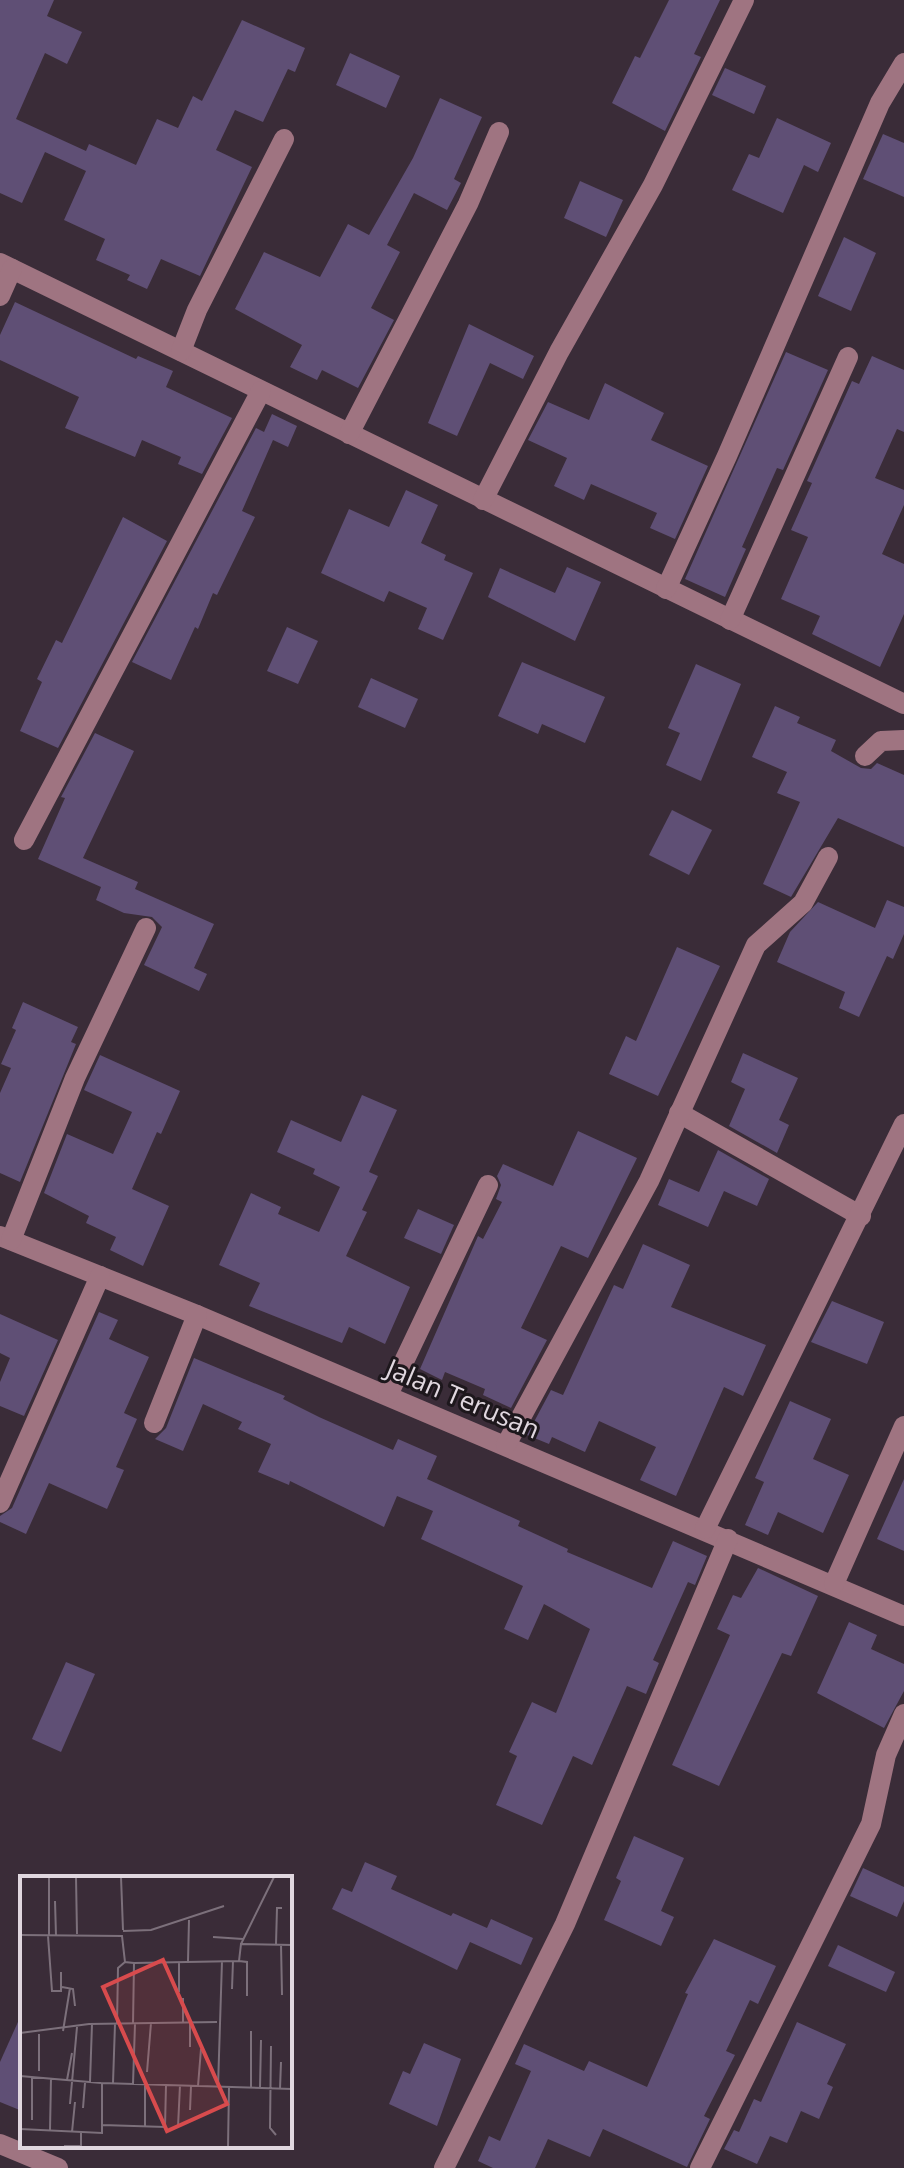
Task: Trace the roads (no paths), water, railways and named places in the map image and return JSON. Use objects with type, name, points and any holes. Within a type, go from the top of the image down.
[{"type":"street","points":[[483,500],[559,352],[653,185],[744,0]]},
{"type":"street","points":[[666,589],[880,103],[904,63]]},
{"type":"street","points":[[349,434],[468,204],[499,132]]},
{"type":"street","points":[[181,351],[202,300],[284,139]]},
{"type":"street","points":[[0,296],[6,266],[904,704]]},
{"type":"street","points":[[730,620],[848,357]]},
{"type":"street","points":[[24,840],[261,391]]},
{"type":"street","points":[[865,756],[881,741],[904,740]]},
{"type":"street","points":[[506,1445],[649,1181],[756,945],[803,903],[828,857]]},
{"type":"street","points":[[6,1238],[75,1078],[146,928]]},
{"type":"street","points":[[679,1113],[861,1216]]},
{"type":"street","points":[[705,1529],[904,1124]]},
{"type":"street","points":[[388,1395],[488,1185]]},
{"type":"street","name":"Jalan Terusan","points":[[6,1238],[388,1395],[904,1616]]},
{"type":"street","points":[[0,1503],[100,1276]]},
{"type":"street","points":[[154,1423],[197,1315]]},
{"type":"street","points":[[834,1584],[904,1426]]},
{"type":"street","points":[[444,2168],[565,1924],[728,1539]]},
{"type":"street","points":[[700,2168],[871,1824],[886,1755],[904,1714]]},
{"type":"street","points":[[0,2144],[58,2168]]}]
